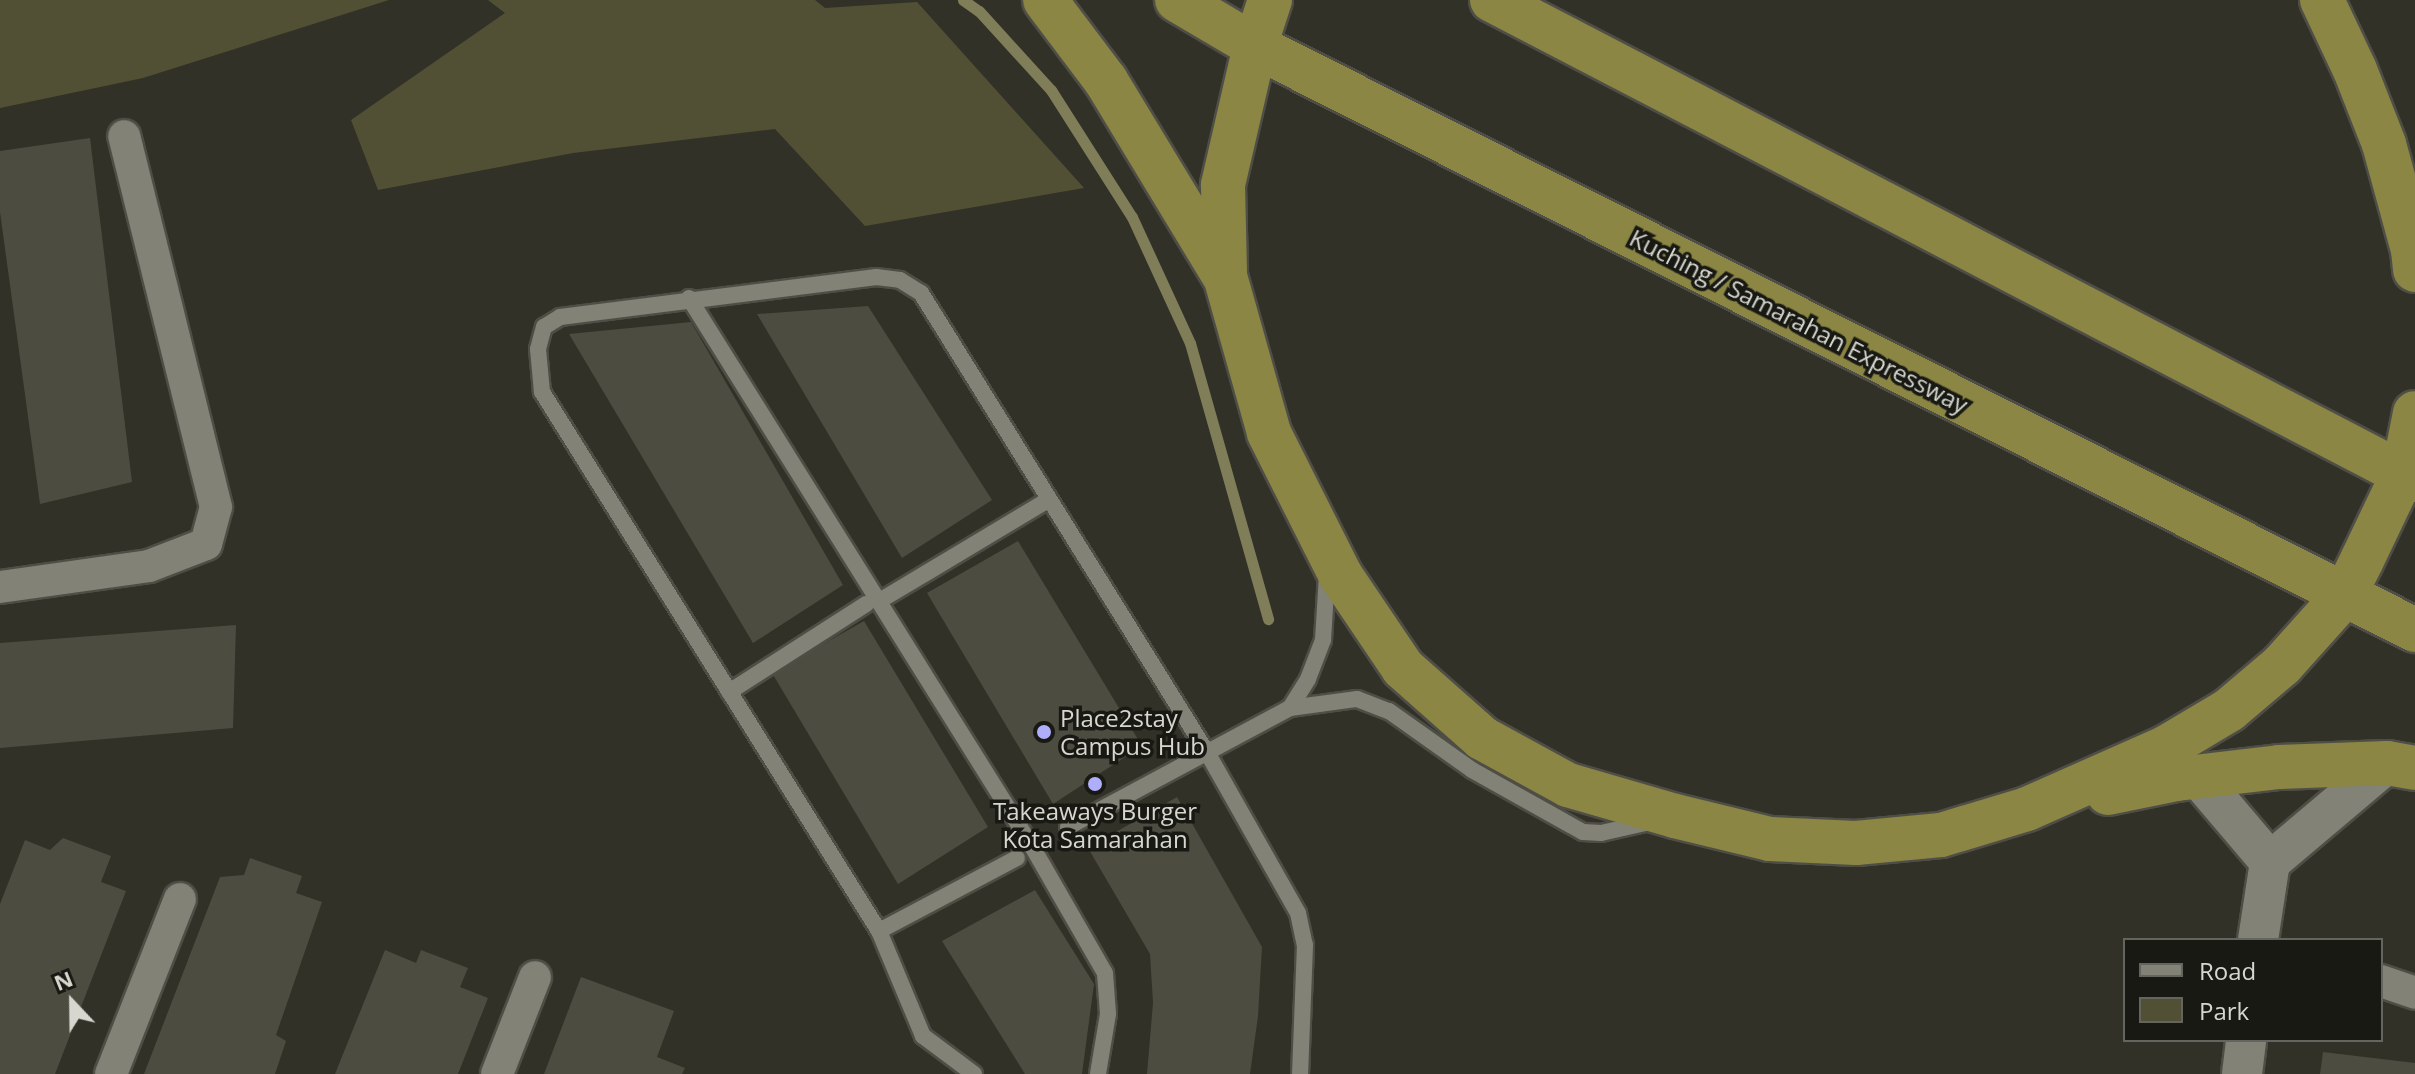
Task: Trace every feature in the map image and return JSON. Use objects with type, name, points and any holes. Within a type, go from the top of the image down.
[{"type":"highway","points":[[1045,0],[1106,81],[1225,276]]},
{"type":"highway","name":"Kuching / Samarahan Expressway","points":[[1177,0],[1255,46],[2415,630]]},
{"type":"highway","points":[[1270,0],[1255,46],[1223,185],[1225,276],[1269,433],[1341,576],[1403,668],[1482,738],[1568,785],[1675,816],[1770,839],[1856,843],[1941,835],[2027,809],[2198,777],[2279,767],[2401,766]]},
{"type":"highway","points":[[1492,0],[2409,477]]},
{"type":"highway","points":[[2322,0],[2355,70],[2384,144],[2414,258]]},
{"type":"highway","points":[[2027,809],[2167,747],[2229,710],[2282,665],[2344,596],[2409,477],[2415,413]]},
{"type":"street","points":[[2344,0],[2355,70]]},
{"type":"street","points":[[0,587],[149,566],[206,544],[216,507],[124,136]]},
{"type":"street","points":[[2258,938],[2270,862],[2401,766]]},
{"type":"street","points":[[2198,777],[2270,862]]},
{"type":"street","points":[[111,1074],[180,899]]},
{"type":"street","points":[[497,1074],[535,977]]},
{"type":"street","points":[[2383,982],[2415,993]]},
{"type":"street","points":[[2242,1074],[2246,1042]]},
{"type":"lane","points":[[974,1074],[923,1036],[879,931],[542,392],[537,370],[538,349],[544,327],[560,317],[689,298],[876,277],[900,280],[921,293],[1208,754],[1298,913],[1305,945],[1300,1074]]},
{"type":"lane","points":[[689,298],[1033,848],[1105,973],[1108,1014],[1098,1074]]},
{"type":"lane","points":[[886,597],[1048,500]]},
{"type":"lane","points":[[1290,708],[1308,679],[1323,640],[1328,548]]},
{"type":"lane","points":[[729,692],[866,604]]},
{"type":"lane","points":[[1068,827],[1290,708],[1357,699],[1389,711],[1472,770],[1583,832],[1601,833],[1675,816]]},
{"type":"lane","points":[[879,931],[1017,858]]},
{"type":"green space","points":[[0,0],[389,0],[143,78],[0,108]]},
{"type":"green space","points":[[488,0],[815,0],[825,8],[917,2],[1084,188],[865,226],[775,129],[573,153],[378,190],[351,120],[505,13]]},
{"type":"building","points":[[90,138],[132,482],[40,504],[0,212],[0,151]]},
{"type":"building","points":[[868,306],[992,500],[902,558],[757,314]]},
{"type":"building","points":[[691,322],[843,585],[753,643],[569,334]]},
{"type":"building","points":[[1018,541],[1142,746],[1053,804],[927,593]]},
{"type":"building","points":[[864,621],[988,827],[898,884],[772,673]]},
{"type":"building","points":[[236,625],[233,728],[0,748],[0,643]]},
{"type":"building","points":[[1177,797],[1262,947],[1258,1016],[1250,1074],[1147,1074],[1153,1003],[1150,954],[1088,848]]},
{"type":"building","points":[[63,838],[111,856],[101,882],[126,891],[55,1074],[0,1074],[0,904],[25,840],[50,850]]},
{"type":"building","points":[[250,858],[302,876],[296,893],[322,902],[276,1035],[286,1041],[275,1074],[144,1074],[220,877],[244,875]]},
{"type":"building","points":[[1035,890],[1094,984],[1082,1074],[1025,1074],[942,941]]},
{"type":"building","points":[[385,950],[416,963],[421,950],[468,968],[460,987],[488,998],[458,1074],[335,1074]]},
{"type":"building","points":[[581,977],[674,1011],[657,1057],[685,1068],[682,1074],[544,1074]]},
{"type":"building","points":[[2323,1052],[2415,1063],[2415,1074],[2320,1074]]},
{"type":"waterway","points":[[963,0],[979,11],[1051,90],[1132,217],[1190,343],[1268,619]]},
{"type":"place","name":"Place2stay Campus Hub","points":[[1044,732]]},
{"type":"place","name":"Takeaways Burger Kota Samarahan","points":[[1095,784]]}]
